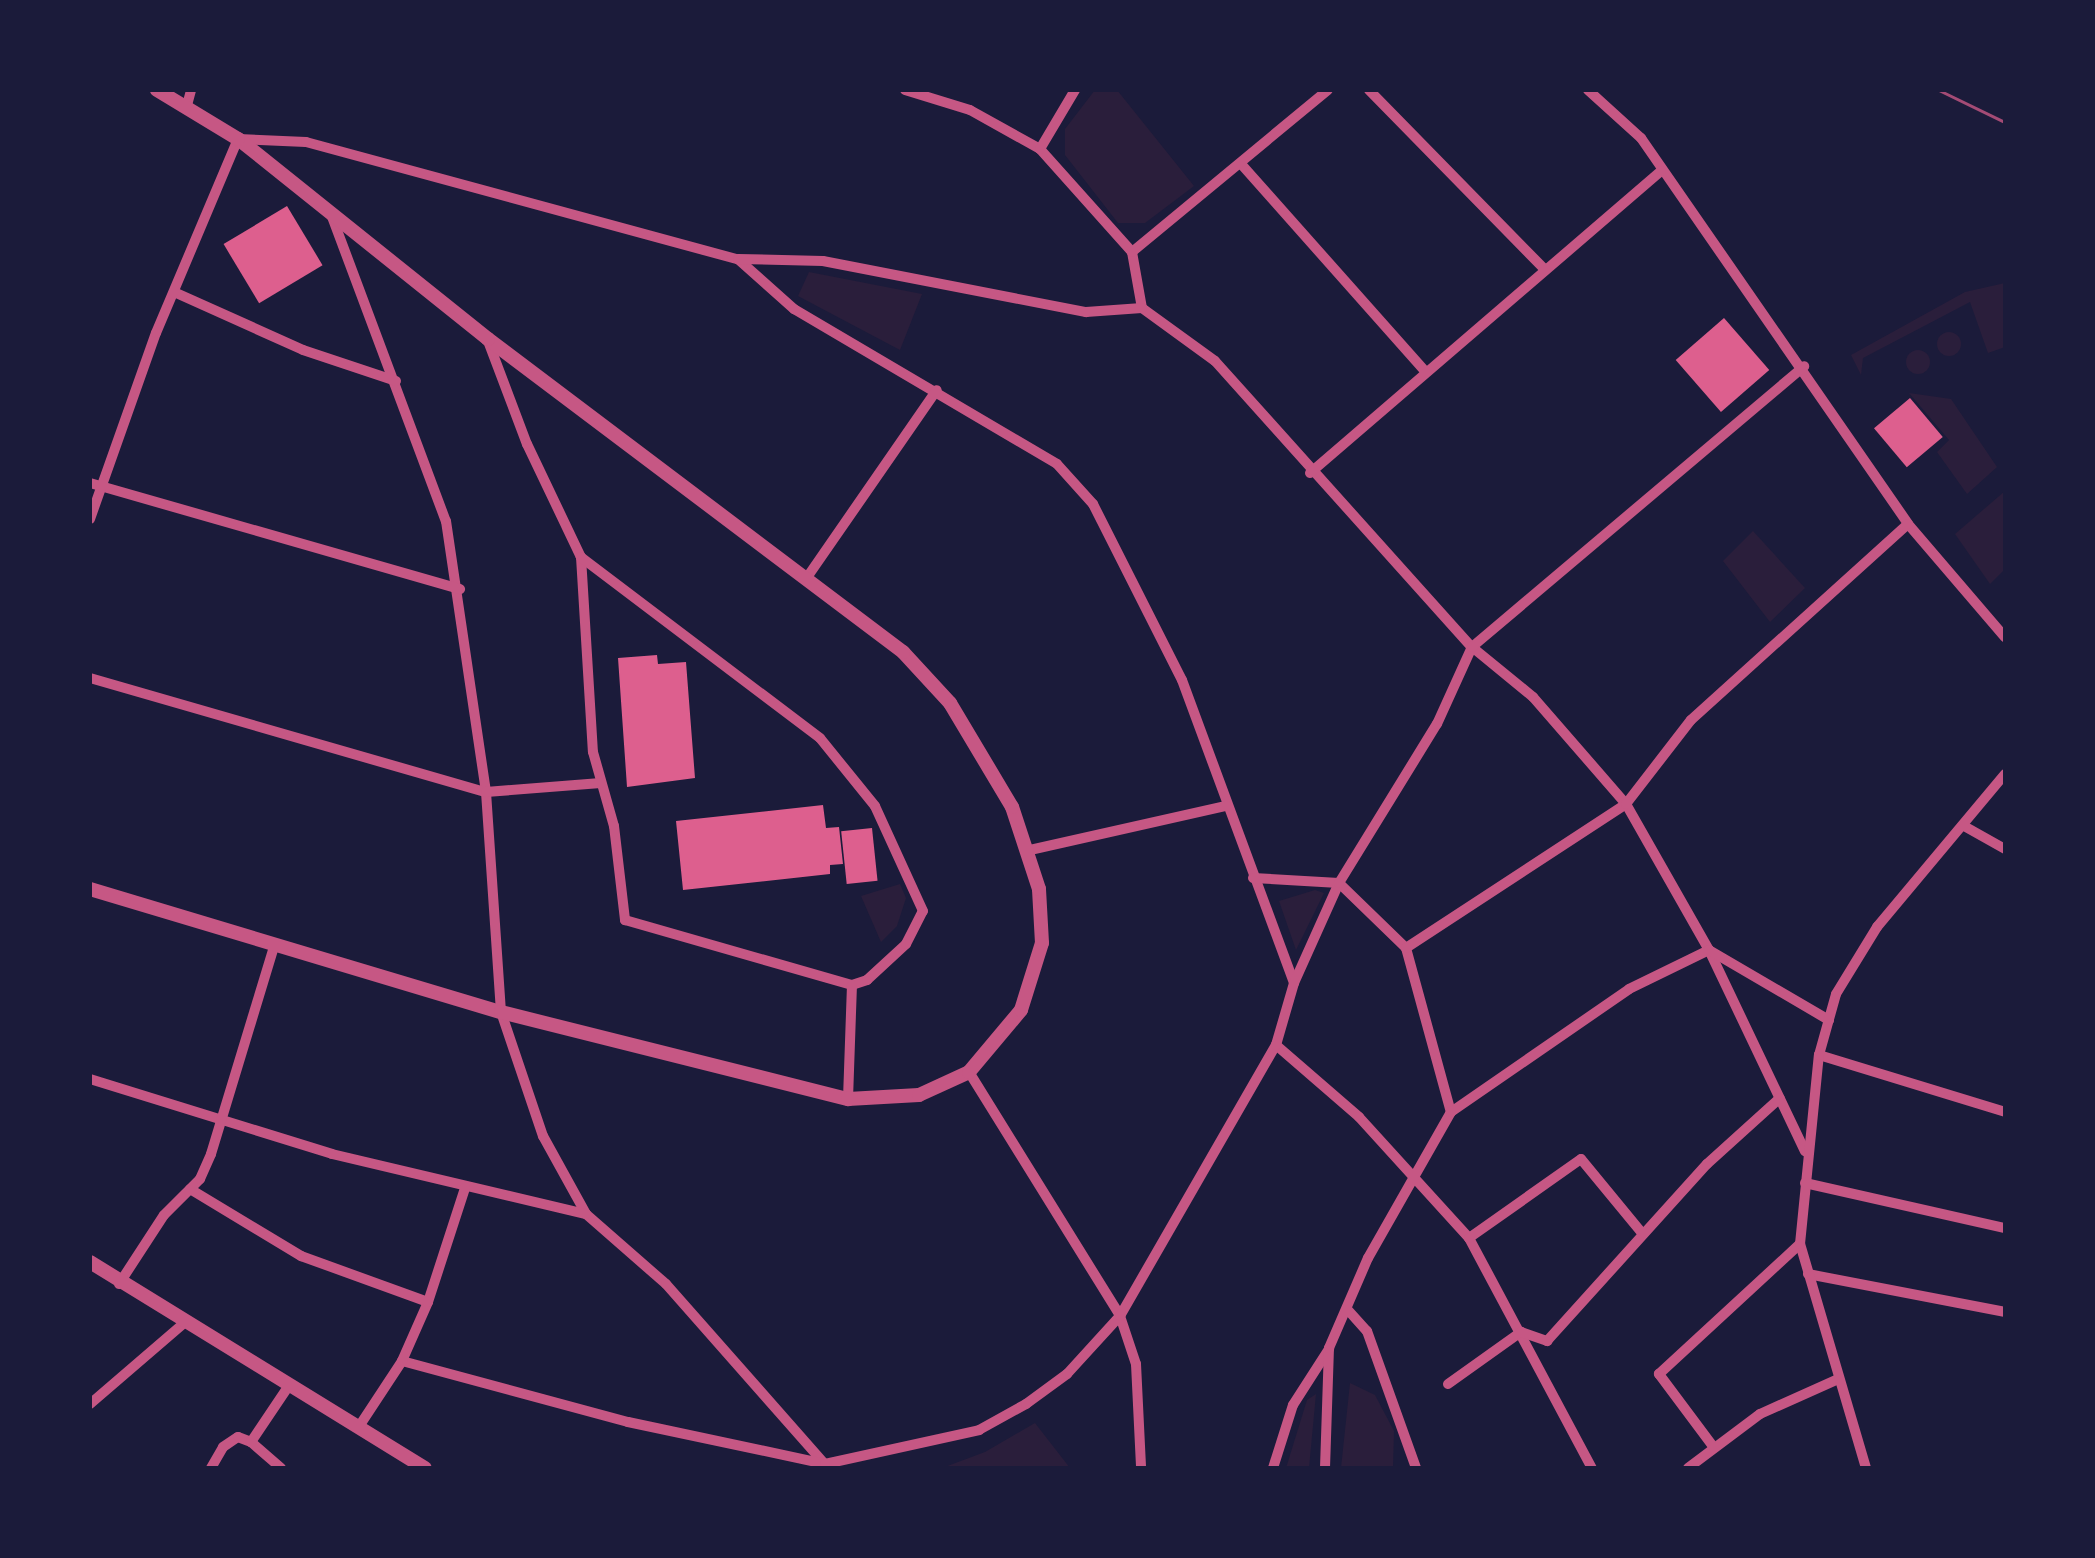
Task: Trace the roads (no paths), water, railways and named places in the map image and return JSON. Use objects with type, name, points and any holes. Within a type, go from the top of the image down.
[{"type":"street","points":[[90,889],[501,1012],[848,1100],[919,1095],[968,1072],[1021,1010],[1035,981],[1042,917],[1030,850],[950,703],[903,652],[808,576],[488,340],[238,139],[157,90]]},
{"type":"street","points":[[186,109],[191,90]]},
{"type":"street","points":[[905,90],[970,110],[1040,149],[1132,252],[1142,308]]},
{"type":"street","points":[[1040,149],[1075,90]]},
{"type":"street","points":[[1132,252],[1242,166],[1328,90]]},
{"type":"street","points":[[1370,90],[1545,270]]},
{"type":"street","points":[[1588,90],[1641,138],[1804,366],[1908,524],[2005,637]]},
{"type":"street","points":[[238,139],[306,142],[738,259],[823,260],[1086,312],[1142,308],[1214,361],[1310,472],[1472,647],[1533,697],[1626,804],[1709,950],[1806,1152]]},
{"type":"street","points":[[90,519],[174,292],[238,139]]},
{"type":"street","points":[[1242,166],[1424,370]]},
{"type":"street","points":[[1310,472],[1424,370],[1661,171]]},
{"type":"street","points":[[331,213],[446,521],[460,589],[486,792],[501,1012],[543,1136],[586,1214],[666,1284],[827,1466]]},
{"type":"street","points":[[738,259],[794,308],[938,390],[1056,464],[1093,504],[1182,680],[1294,983]]},
{"type":"street","points":[[174,292],[304,350],[396,380]]},
{"type":"street","points":[[488,340],[527,444],[581,557],[586,688],[601,784],[614,826],[626,920],[852,985],[886,966],[916,931],[923,911],[875,806],[820,738],[581,557]]},
{"type":"street","points":[[402,1361],[628,1422],[827,1466],[979,1430],[1067,1374],[1120,1316],[1276,1045],[1294,983],[1339,883],[1437,724],[1472,647],[1804,366]]},
{"type":"street","points":[[808,576],[938,390]]},
{"type":"street","points":[[90,484],[460,589]]},
{"type":"street","points":[[1406,948],[1626,804],[1691,720],[1908,524]]},
{"type":"street","points":[[90,678],[486,792],[601,784]]},
{"type":"street","points":[[1866,1468],[1836,1380],[1800,1244],[1806,1152],[1819,1055],[1836,994],[1877,927],[2005,774]]},
{"type":"street","points":[[1030,850],[1226,806]]},
{"type":"street","points":[[1964,826],[2005,849]]},
{"type":"street","points":[[1253,878],[1339,883],[1406,948],[1451,1112]]},
{"type":"street","points":[[119,1284],[164,1215],[190,1189],[222,1121],[274,946]]},
{"type":"street","points":[[1709,950],[1829,1020]]},
{"type":"street","points":[[1273,1468],[1293,1406],[1329,1348],[1368,1258],[1451,1112],[1629,989],[1709,950]]},
{"type":"street","points":[[848,1100],[852,985]]},
{"type":"street","points":[[1276,1045],[1417,1177],[1469,1238],[1592,1468]]},
{"type":"street","points":[[1819,1055],[2005,1112]]},
{"type":"street","points":[[968,1072],[1120,1316],[1136,1364],[1141,1468]]},
{"type":"street","points":[[90,1079],[222,1121],[465,1188],[586,1214]]},
{"type":"street","points":[[1521,1332],[1547,1341],[1642,1233],[1780,1098]]},
{"type":"street","points":[[1469,1238],[1581,1159],[1642,1233]]},
{"type":"street","points":[[1805,1183],[2005,1228]]},
{"type":"street","points":[[360,1425],[402,1361],[428,1302],[465,1188]]},
{"type":"street","points":[[190,1189],[301,1256],[428,1302]]},
{"type":"street","points":[[1712,1445],[1659,1374],[1800,1244]]},
{"type":"street","points":[[90,1262],[183,1324],[360,1425],[425,1468]]},
{"type":"street","points":[[1808,1274],[2005,1312]]},
{"type":"street","points":[[1347,1310],[1373,1345],[1416,1468]]},
{"type":"street","points":[[90,1404],[183,1324]]},
{"type":"street","points":[[1448,1384],[1521,1332]]},
{"type":"street","points":[[1325,1468],[1329,1348]]},
{"type":"street","points":[[1688,1468],[1712,1445],[1760,1414],[1836,1380]]},
{"type":"street","points":[[251,1442],[290,1384]]},
{"type":"street","points":[[211,1468],[223,1447],[238,1437],[251,1442],[280,1468]]},
{"type":"tram line","points":[[1939,90],[2005,122]]}]
